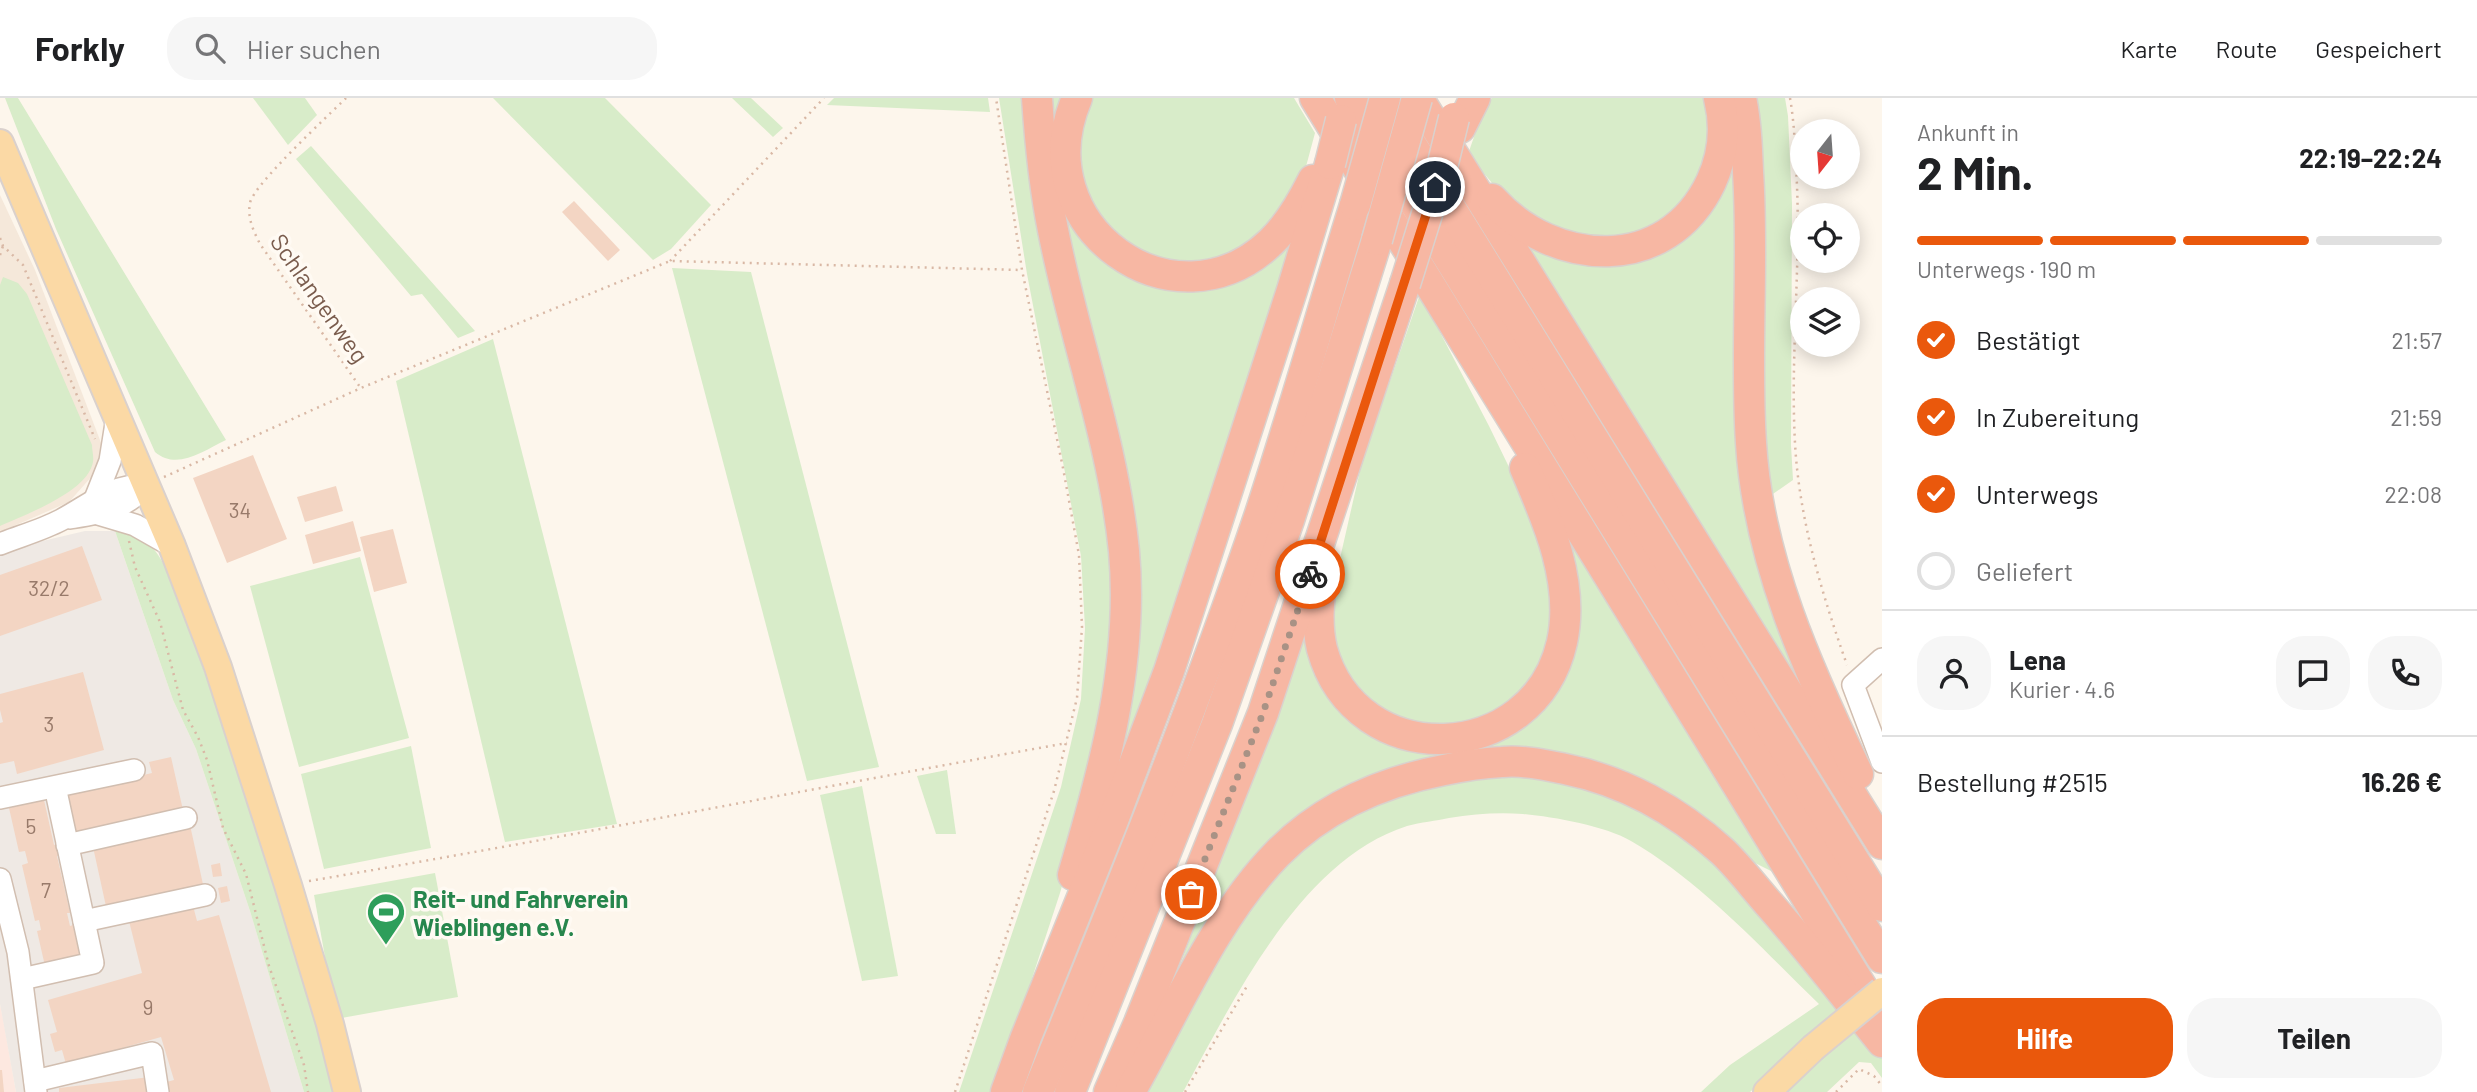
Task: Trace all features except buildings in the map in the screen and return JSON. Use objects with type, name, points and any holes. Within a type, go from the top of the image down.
[{"type":"highway","points":[[1026,1037],[1101,782],[1126,629],[1124,553],[1116,494],[1105,434],[1053,230],[1040,152],[1037,98]]},
{"type":"highway","points":[[1077,98],[1066,130],[1064,148],[1074,201],[1088,224],[1106,244],[1120,255],[1153,270],[1189,275],[1207,274],[1233,266],[1256,254],[1277,236],[1293,215],[1326,159]]},
{"type":"highway","points":[[1038,1092],[1109,919],[1191,705],[1255,527],[1355,205],[1384,98]]},
{"type":"highway","points":[[1384,98],[1882,906]]},
{"type":"highway","points":[[1418,98],[1450,161],[1882,844]]},
{"type":"highway","points":[[1070,1092],[1221,711],[1289,520],[1377,240],[1418,98]]},
{"type":"highway","points":[[1450,161],[1519,224],[1543,238],[1585,251],[1624,250],[1646,244],[1666,234],[1689,215],[1707,190],[1723,137],[1719,98]]},
{"type":"highway","points":[[1741,98],[1745,115],[1751,218],[1750,417],[1758,498],[1772,564],[1792,624],[1837,731],[1882,825]]},
{"type":"highway","points":[[1006,1092],[1169,671],[1292,290],[1326,159],[1330,103]]},
{"type":"highway","points":[[1330,103],[1480,366],[1882,1020]]},
{"type":"highway","points":[[1330,103],[1882,958]]},
{"type":"highway","points":[[1109,1092],[1263,713],[1405,284],[1450,161],[1463,111]]},
{"type":"highway","points":[[1341,480],[1322,573],[1318,614],[1322,650],[1338,683],[1362,711],[1377,722],[1402,733],[1428,739],[1447,740],[1482,733],[1515,716],[1541,690],[1557,659],[1563,641],[1562,575],[1549,523],[1523,464],[1486,393],[1480,366]]},
{"type":"highway","points":[[1130,1092],[1208,950],[1246,891],[1277,854],[1310,826],[1345,802],[1385,784],[1467,765],[1504,761],[1542,764],[1588,773],[1636,792],[1684,820],[1724,853],[1816,957],[1882,1042]]},
{"type":"main road","points":[[0,143],[172,546],[218,667],[288,885],[330,1024],[347,1092]]},
{"type":"main road","points":[[1767,1092],[1813,1048],[1882,991]]},
{"type":"street","points":[[97,506],[110,461],[117,417]]},
{"type":"street","points":[[0,544],[97,506],[133,500],[146,485]]},
{"type":"street","points":[[97,506],[172,546]]},
{"type":"street","points":[[1882,659],[1853,685],[1882,762]]},
{"type":"street","points":[[0,798],[134,770]]},
{"type":"street","points":[[22,979],[93,963],[57,796]]},
{"type":"street","points":[[67,845],[186,818]]},
{"type":"street","points":[[0,879],[9,910],[22,979],[35,1087],[152,1053],[159,1092]]},
{"type":"street","points":[[84,921],[205,895]]},
{"type":"path","name":"Schlangenweg","points":[[346,98],[262,182],[250,202],[251,225],[260,244],[361,388]]},
{"type":"path","points":[[670,261],[824,98]]},
{"type":"path","points":[[955,1092],[1026,880],[1067,743],[1077,698],[1082,627],[1079,555],[1022,270],[996,98]]},
{"type":"path","points":[[1790,98],[1799,203],[1794,399],[1798,478],[1812,552],[1853,685]]},
{"type":"path","points":[[0,238],[3,246],[23,265],[104,460],[110,461]]},
{"type":"path","points":[[0,255],[3,246]]},
{"type":"path","points":[[146,485],[361,388],[670,261],[1022,270]]},
{"type":"path","points":[[135,525],[129,542],[135,567],[159,622],[183,710],[207,760],[223,828],[246,874],[265,953],[304,1065],[308,1092]]},
{"type":"path","points":[[288,885],[511,847],[747,800],[1067,743]]},
{"type":"path","points":[[1185,1092],[1247,986]]},
{"type":"path","points":[[1836,1092],[1859,1069],[1874,1076],[1882,1086]]},
{"type":"shaded area","points":[[0,195],[35,270],[103,448],[93,475],[69,502],[0,532]]},
{"type":"shaded area","points":[[85,531],[115,531],[173,700],[196,749],[250,911],[304,1092],[16,1092],[0,1004],[0,551]]},
{"type":"shaded area","points":[[0,1004],[4,1024],[16,1092],[0,1092]]},
{"type":"green space","points":[[5,98],[18,98],[226,440],[199,454],[181,459],[172,460],[155,452],[56,229]]},
{"type":"green space","points":[[253,98],[305,98],[317,115],[288,145]]},
{"type":"green space","points":[[493,98],[605,98],[711,205],[671,249],[653,260]]},
{"type":"green space","points":[[732,98],[751,98],[783,128],[773,137]]},
{"type":"green space","points":[[834,98],[988,98],[990,112],[827,105]]},
{"type":"green space","points":[[999,98],[1025,98],[1098,467],[1112,553],[1114,633],[1089,791],[1060,893],[1017,1024],[992,1092],[959,1092],[1061,787],[1081,699],[1085,628],[1081,556],[1027,274]]},
{"type":"green space","points":[[1048,98],[1294,98],[1315,133],[1286,241],[1292,244],[1272,309],[1210,504],[1121,762],[1132,680],[1056,193]]},
{"type":"green space","points":[[1492,98],[1785,98],[1792,203],[1790,357],[1793,480],[1750,510],[1823,722],[1515,232],[1557,234],[1511,206],[1468,154],[1481,117]]},
{"type":"green space","points":[[311,146],[475,331],[458,338],[422,294],[411,296],[296,159]]},
{"type":"green space","points":[[672,268],[751,272],[879,767],[807,781]]},
{"type":"green space","points":[[3,277],[18,283],[27,294],[92,445],[93,460],[89,473],[68,493],[0,526],[0,285]]},
{"type":"green space","points":[[1420,294],[1528,506],[1550,501],[1783,877],[1560,757],[1347,792],[1175,978],[1240,808],[1307,618],[1331,638],[1328,611],[1362,462]]},
{"type":"green space","points":[[493,339],[617,824],[505,842],[396,381]]},
{"type":"green space","points":[[115,531],[149,544],[169,575],[242,775],[336,1092],[304,1092],[250,911],[196,749],[173,700]]},
{"type":"green space","points":[[360,557],[409,738],[299,767],[250,586]]},
{"type":"green space","points":[[411,746],[431,848],[324,869],[301,774]]},
{"type":"green space","points":[[947,770],[956,834],[936,834],[917,776]]},
{"type":"green space","points":[[1525,774],[1572,781],[1659,818],[1732,876],[1843,1008],[1750,1092],[1701,1092],[1730,1065],[1819,1004],[1707,896],[1631,841],[1594,827],[1549,817],[1514,813],[1468,815],[1407,826],[1369,843],[1334,869],[1274,937],[1224,1016],[1183,1092],[1141,1092],[1197,986],[1264,888],[1307,844],[1346,817],[1429,783]]},
{"type":"green space","points":[[862,786],[898,976],[862,981],[820,795]]},
{"type":"green space","name":"Reit- und Fahrverein Wieblingen e.V.","points":[[435,873],[458,997],[336,1019],[314,895]]},
{"type":"green space","points":[[1859,1024],[1882,1054],[1882,1078],[1871,1063],[1859,1062],[1827,1092],[1781,1092]]},
{"type":"way so far","points":[[1191,894],[1263,713],[1310,574]]},
{"type":"place","name":"Reit- und Fahrverein Wieblingen e.V.","points":[[386,946]]},
{"type":"route","points":[[1310,574],[1435,187]]}]
